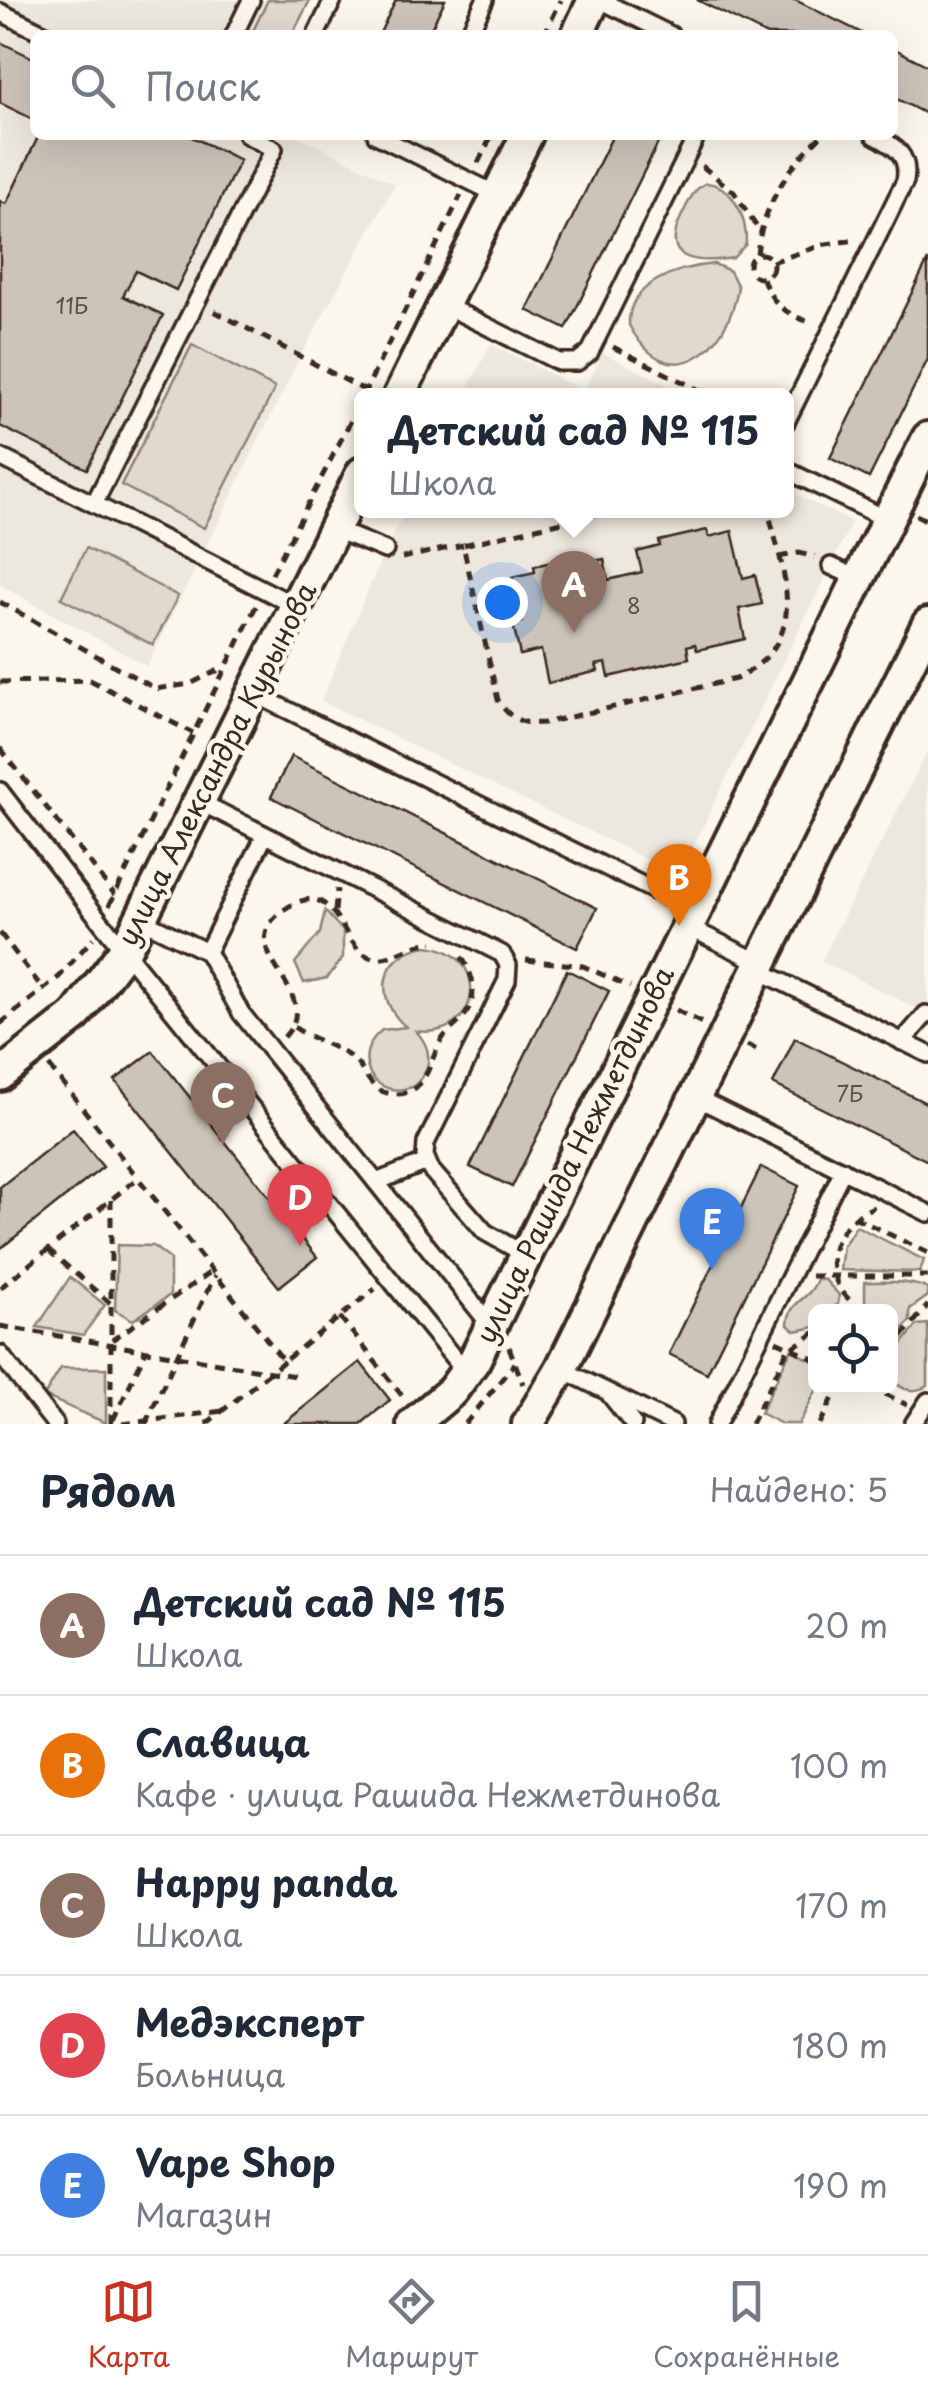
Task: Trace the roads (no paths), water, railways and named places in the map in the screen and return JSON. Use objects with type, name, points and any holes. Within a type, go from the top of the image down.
[{"type":"street","points":[[579,30],[597,0]]},
{"type":"street","points":[[403,388],[525,140]]},
{"type":"street","name":"улица Рашида Нежметдинова","points":[[416,1421],[466,1374],[692,919],[845,572],[888,520],[928,438]]},
{"type":"street","name":"улица Александра Курынова","points":[[0,1076],[74,1016],[125,950],[354,488]]},
{"type":"street","points":[[528,1424],[561,1369],[928,624]]},
{"type":"lane","points":[[236,30],[251,0]]},
{"type":"lane","points":[[318,30],[333,0]]},
{"type":"lane","points":[[470,30],[485,0]]},
{"type":"lane","points":[[597,0],[660,30]]},
{"type":"lane","points":[[0,12],[37,30]]},
{"type":"lane","points":[[94,504],[274,148],[257,140]]},
{"type":"lane","points":[[386,140],[498,195]]},
{"type":"lane","points":[[411,152],[417,140]]},
{"type":"lane","points":[[444,305],[559,362],[584,358],[695,140]]},
{"type":"lane","points":[[794,406],[907,171],[898,148],[883,140]]},
{"type":"lane","points":[[0,456],[296,606]]},
{"type":"lane","points":[[794,474],[888,520]]},
{"type":"lane","points":[[334,529],[385,550]]},
{"type":"lane","points":[[254,693],[692,919],[759,966],[928,1054]]},
{"type":"lane","points":[[0,790],[101,922],[466,1374]]},
{"type":"lane","points":[[200,802],[498,950],[505,959],[507,980],[426,1144],[427,1162],[488,1235],[526,1256]]},
{"type":"lane","points":[[207,952],[265,835]]},
{"type":"lane","points":[[142,920],[207,952],[232,1000],[491,1326]]},
{"type":"lane","points":[[902,1042],[926,1014]]},
{"type":"lane","points":[[695,1097],[928,1212]]},
{"type":"lane","points":[[376,1182],[427,1162]]},
{"type":"lane","points":[[717,1424],[842,1170]]},
{"type":"lane","points":[[0,1354],[56,1424]]},
{"type":"lane","points":[[561,1369],[673,1424]]},
{"type":"lane","points":[[607,1392],[633,1424]]},
{"type":"place","name":"Детский сад № 115","points":[[574,633]]},
{"type":"place","name":"Славица","points":[[679,926]]},
{"type":"place","name":"Happy panda","points":[[223,1144]]},
{"type":"place","name":"Медэксперт","points":[[300,1246]]},
{"type":"place","name":"Vape Shop","points":[[712,1270]]}]
